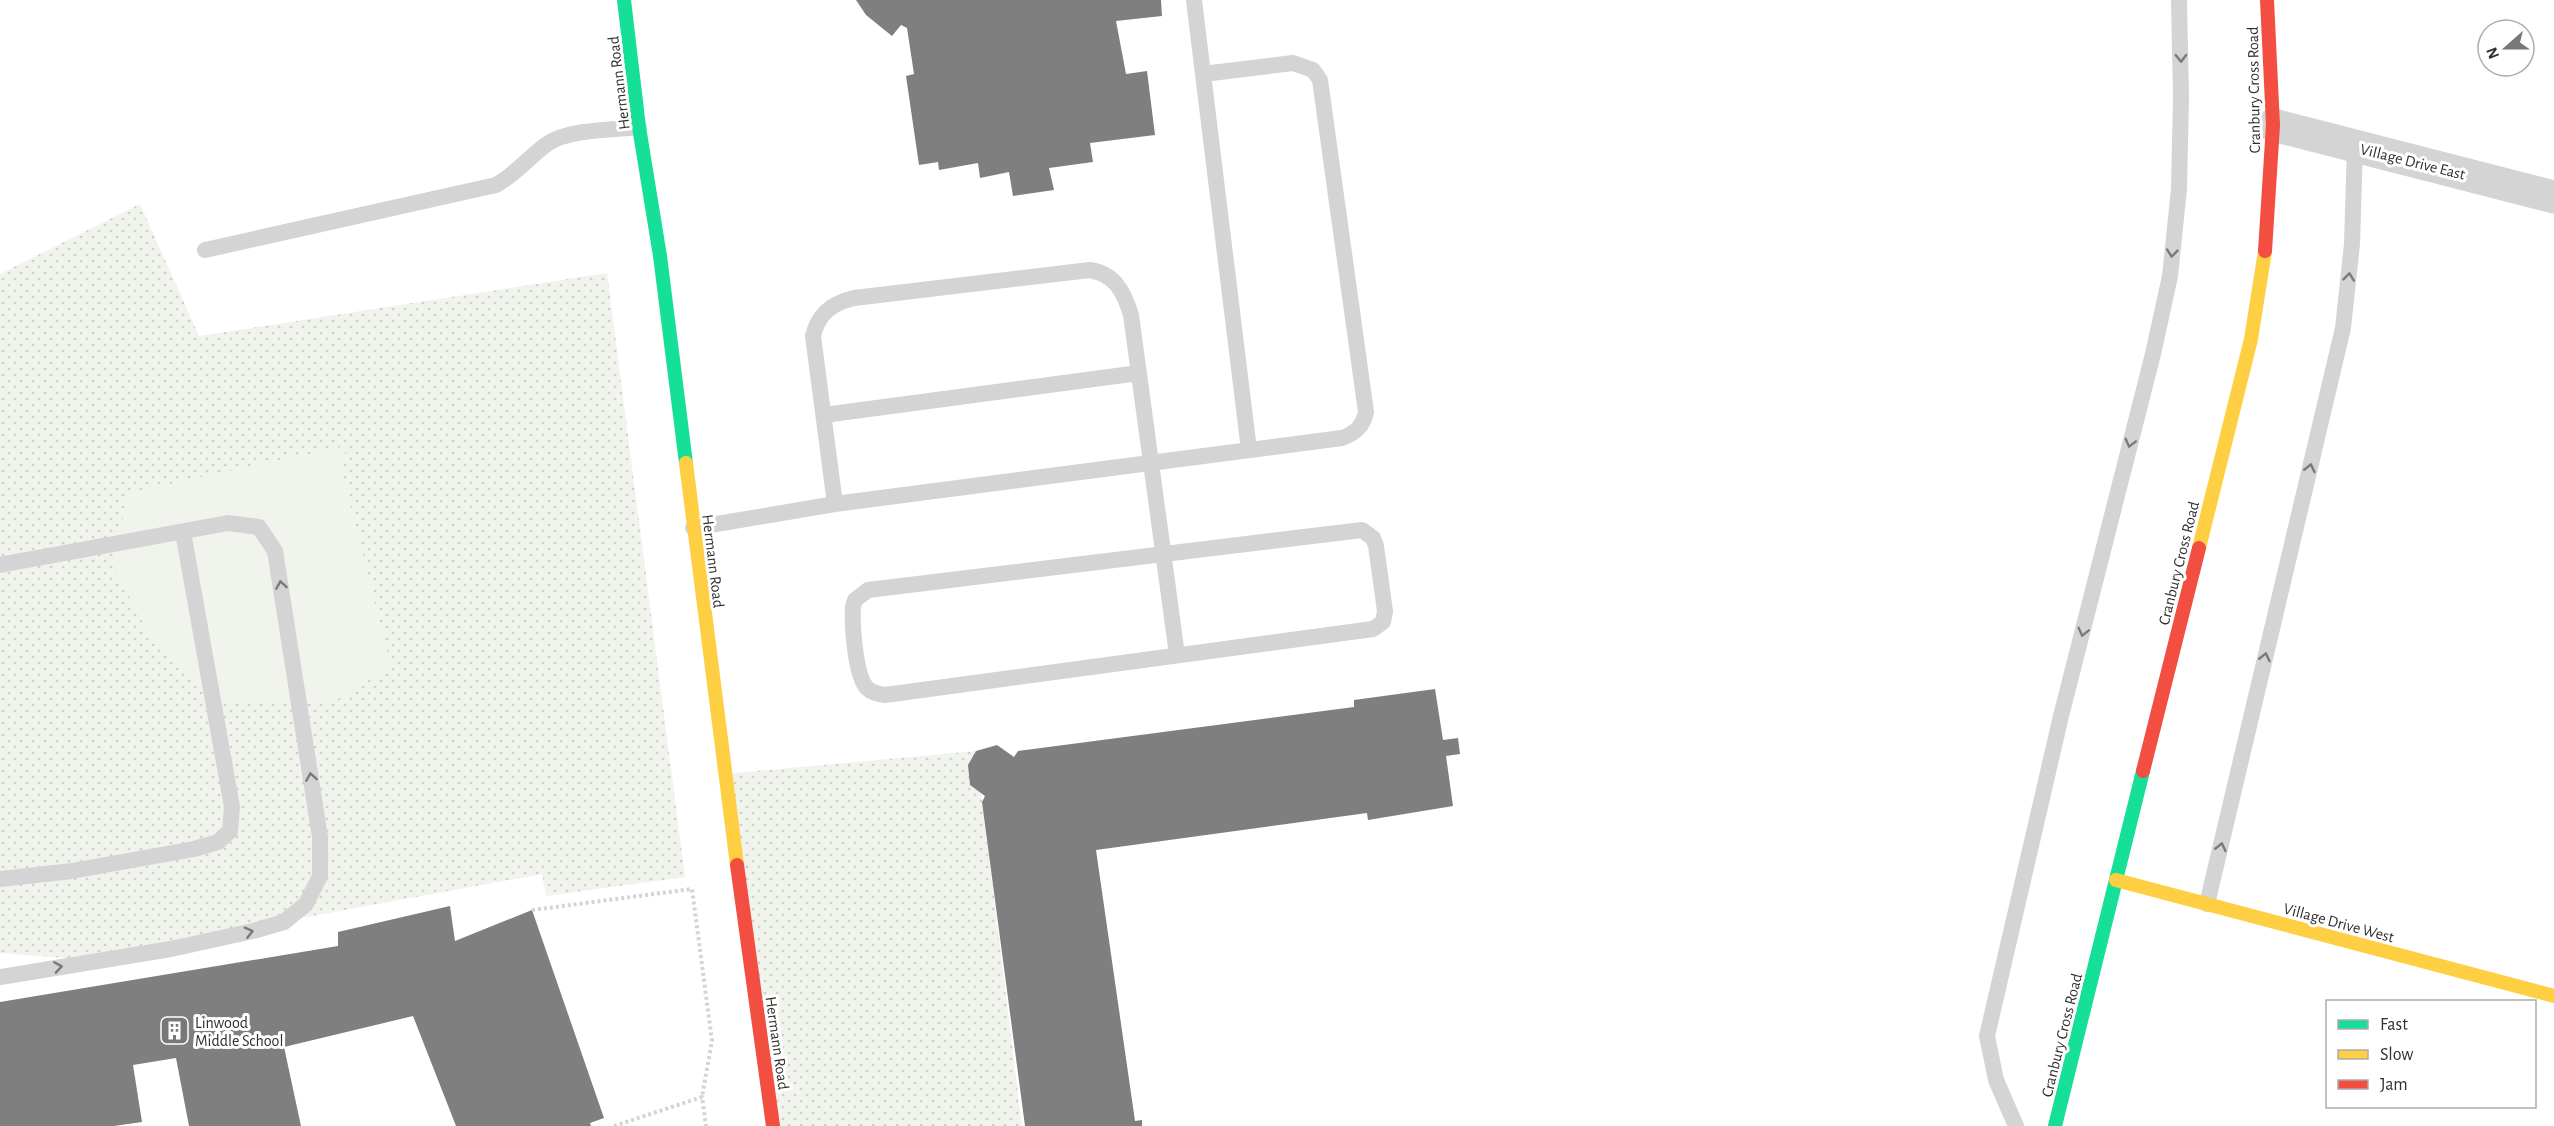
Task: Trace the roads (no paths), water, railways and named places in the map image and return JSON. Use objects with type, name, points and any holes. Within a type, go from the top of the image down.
[{"type":"street","name":"Hermann Road","points":[[624,0],[639,127],[660,256],[724,774],[773,1126]]},
{"type":"street","name":"Cranbury Cross Road","points":[[2055,1126],[2251,339],[2267,238],[2273,125],[2267,0]]},
{"type":"street","name":"Village Drive East","points":[[2273,125],[2554,197]]},
{"type":"street","name":"Village Drive West","points":[[2116,880],[2554,996]]},
{"type":"lane","points":[[1194,0],[1249,450]]},
{"type":"lane","points":[[2016,1126],[1996,1080],[1987,1036],[2061,716],[2153,354],[2169,276],[2179,177],[2181,97],[2179,0]]},
{"type":"lane","points":[[693,528],[835,504],[1351,435],[1364,422],[1366,412],[1320,80],[1313,70],[1293,63],[1203,74]]},
{"type":"lane","points":[[205,250],[496,185],[511,177],[547,144],[562,137],[639,127]]},
{"type":"lane","points":[[2207,904],[2343,328],[2352,244],[2355,146]]},
{"type":"lane","points":[[835,504],[813,336],[816,323],[832,306],[854,298],[1090,270],[1102,272],[1112,278],[1127,302],[1139,372],[1177,655]]},
{"type":"lane","points":[[824,415],[1139,372]]},
{"type":"lane","points":[[0,565],[228,523],[259,528],[275,551],[320,837],[320,876],[306,904],[284,922],[253,932],[171,948],[0,977]]},
{"type":"lane","points":[[1362,530],[1373,538],[1376,546],[1385,611],[1383,622],[1372,629],[885,694],[875,693],[867,688],[859,672],[853,608],[855,600],[868,590],[1163,553],[1362,530]]},
{"type":"lane","points":[[0,879],[72,872],[194,849],[218,842],[230,831],[232,807],[183,532]]},
{"type":"place","name":"Linwood Middle School","points":[[174,1031]]}]
